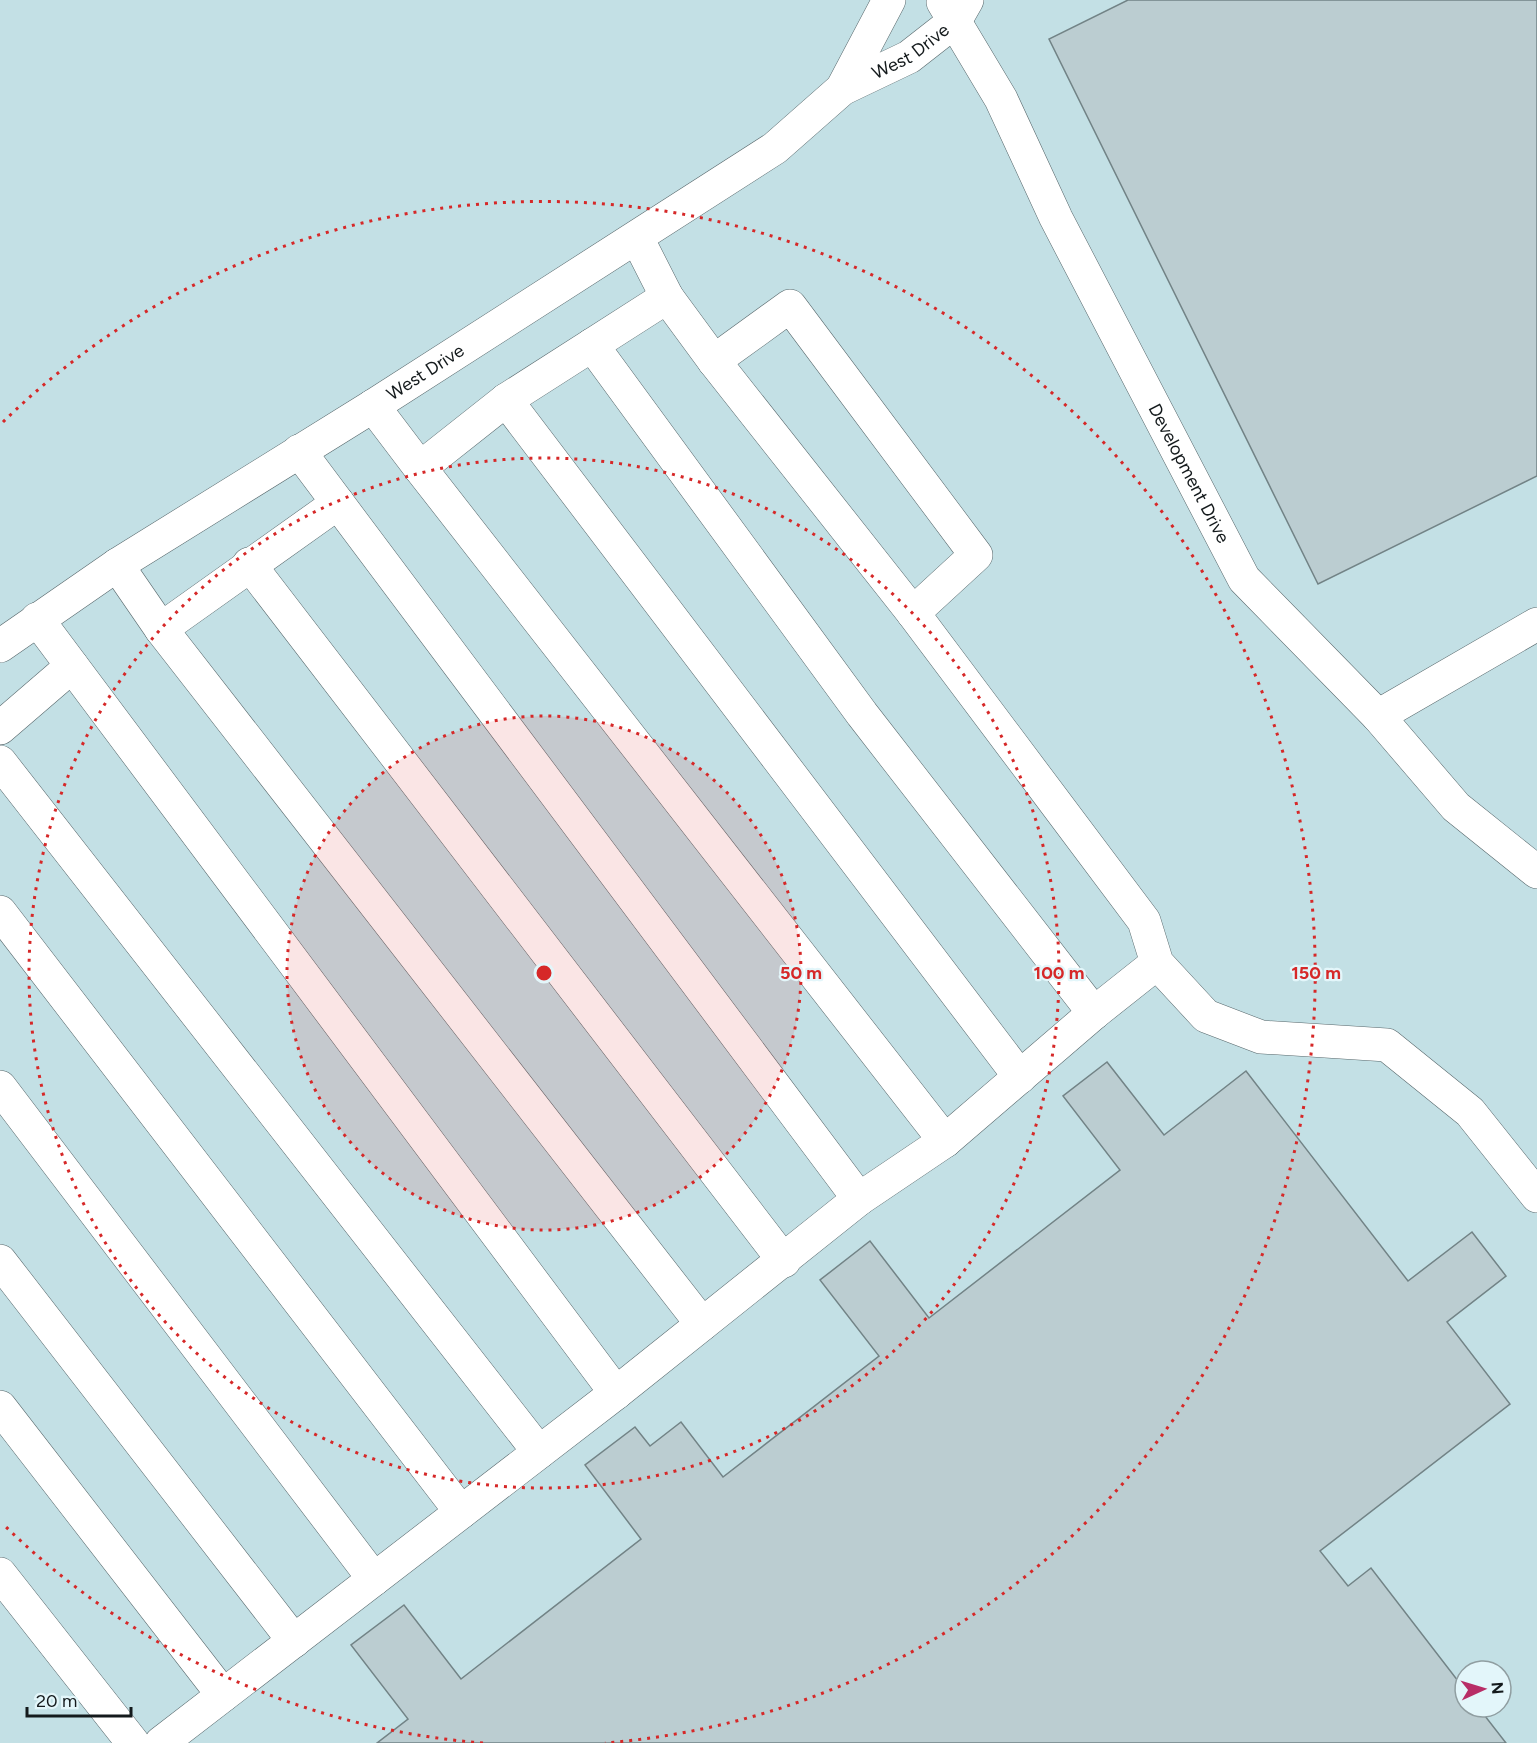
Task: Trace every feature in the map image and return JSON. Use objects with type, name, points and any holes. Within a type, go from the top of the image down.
[{"type":"street","name":"West Drive","points":[[842,89],[889,0]]},
{"type":"street","name":"West Drive","points":[[0,646],[117,565],[373,406],[776,148],[842,89],[909,57],[955,7]]},
{"type":"street","name":"Development Drive","points":[[955,7],[1056,218],[1245,579],[1378,716],[1456,807],[1537,872]]},
{"type":"street","points":[[637,238],[667,297],[714,361],[913,613],[1144,921],[1157,963],[1206,1016],[1261,1037],[1387,1046],[1470,1112],[1537,1197]]},
{"type":"street","points":[[420,468],[506,400],[667,297]]},
{"type":"street","points":[[714,361],[790,306],[976,555],[913,613]]},
{"type":"street","points":[[592,345],[862,714],[1094,1013]]},
{"type":"street","points":[[506,400],[1020,1077]]},
{"type":"street","points":[[373,406],[945,1141]]},
{"type":"street","points":[[299,451],[859,1199]]},
{"type":"street","points":[[161,629],[249,564],[338,503]]},
{"type":"street","points":[[249,564],[784,1261]]},
{"type":"street","points":[[117,565],[161,629],[702,1324]]},
{"type":"street","points":[[37,619],[616,1393]]},
{"type":"street","points":[[1378,716],[1537,624]]},
{"type":"street","points":[[0,728],[72,666]]},
{"type":"street","points":[[0,762],[539,1452]]},
{"type":"street","points":[[0,912],[461,1512]]},
{"type":"street","points":[[161,1743],[616,1393],[859,1199],[945,1141],[1094,1013],[1157,963]]},
{"type":"street","points":[[0,1087],[374,1579]]},
{"type":"street","points":[[0,1261],[294,1641]]},
{"type":"street","points":[[0,1407],[223,1695]]},
{"type":"street","points":[[0,1574],[133,1743]]},
{"type":"shaded area","points":[[0,0],[1537,0],[1537,1743],[0,1743]]},
{"type":"building","points":[[1128,0],[1537,0],[1537,476],[1318,584],[1049,39]]},
{"type":"building","points":[[1107,1062],[1164,1135],[1246,1071],[1408,1281],[1472,1232],[1506,1276],[1447,1322],[1510,1404],[1320,1551],[1348,1586],[1371,1568],[1453,1674],[1453,1719],[1487,1719],[1506,1743],[377,1743],[408,1719],[351,1645],[404,1605],[461,1679],[641,1539],[585,1465],[635,1427],[650,1446],[681,1422],[723,1477],[879,1356],[820,1280],[870,1241],[929,1318],[1120,1170],[1063,1096]]}]
